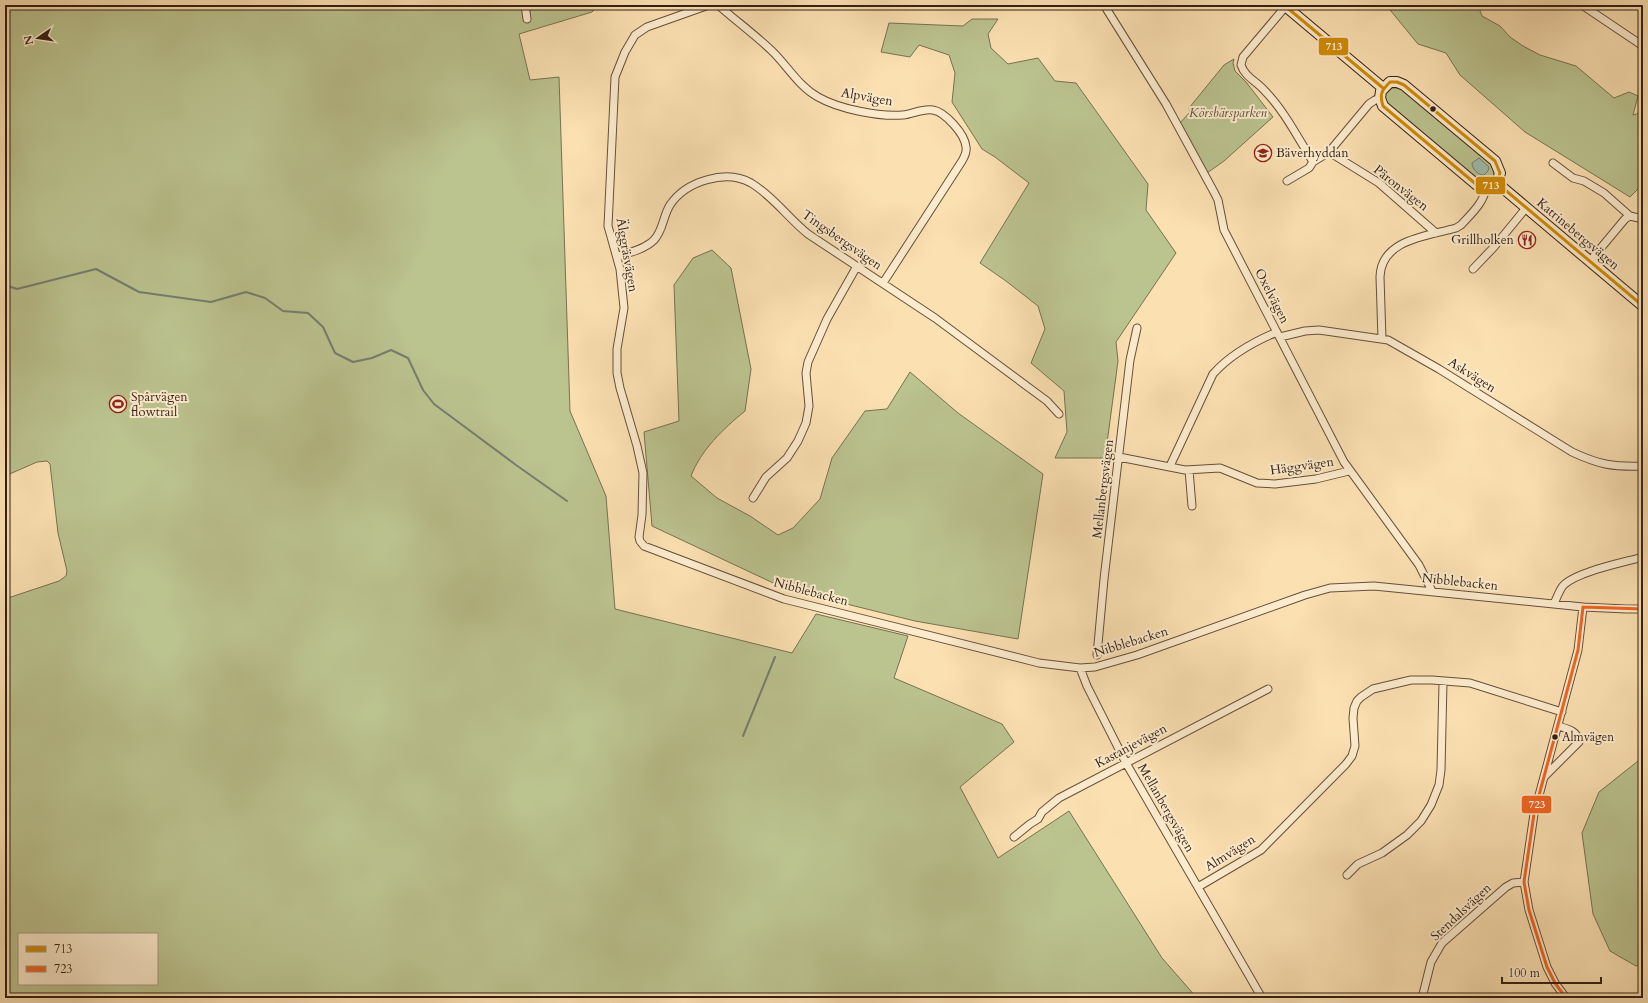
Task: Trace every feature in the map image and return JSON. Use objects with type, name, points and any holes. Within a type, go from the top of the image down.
[{"type":"street","points":[[524,5],[527,19]]},
{"type":"street","name":"Älggräsvägen","points":[[639,537],[642,515],[643,473],[617,373],[617,349],[624,308],[618,256],[608,226],[613,99],[617,70],[634,35],[647,27],[709,5]]},
{"type":"street","name":"Alpvägen","points":[[718,5],[771,50],[787,66],[802,85],[818,98],[837,105],[877,114],[903,115],[932,110],[942,114],[950,121],[964,138],[966,149],[962,161],[883,283]]},
{"type":"street","name":"Oxelvägen","points":[[1104,5],[1166,104],[1214,192],[1218,200],[1224,230],[1349,471],[1419,565],[1432,591]]},
{"type":"street","points":[[1582,5],[1643,46]]},
{"type":"street","points":[[1313,162],[1274,100],[1263,88],[1248,77],[1241,65],[1243,57],[1285,6],[1384,88]]},
{"type":"street","points":[[1390,82],[1397,82],[1404,85],[1492,158],[1497,164],[1499,170],[1499,178],[1497,183],[1492,186],[1477,185],[1402,123],[1383,106],[1380,99],[1381,91],[1384,88],[1390,82]]},
{"type":"street","points":[[1286,181],[1309,168],[1313,162],[1329,152],[1369,104],[1380,99]]},
{"type":"street","name":"Päronvägen","points":[[1329,152],[1379,183],[1436,233]]},
{"type":"street","points":[[1553,163],[1573,178],[1584,181],[1604,193],[1630,216],[1643,219]]},
{"type":"street","name":"Tingsbergsvägen","points":[[618,256],[641,248],[653,241],[658,236],[670,205],[683,191],[704,180],[729,177],[744,180],[758,187],[808,234],[935,318],[1047,401],[1059,414]]},
{"type":"street","name":"Katrinebergsvägen","points":[[1497,183],[1643,306]]},
{"type":"street","points":[[1382,338],[1380,269],[1385,259],[1401,244],[1416,238],[1456,228],[1461,225],[1486,194],[1486,186]]},
{"type":"street","points":[[1473,269],[1494,247],[1526,208]]},
{"type":"street","points":[[1590,261],[1625,219],[1630,216]]},
{"type":"street","points":[[753,498],[766,477],[787,458],[798,441],[806,423],[809,406],[806,373],[808,362],[824,325],[857,266]]},
{"type":"street","name":"Mellanbergsvägen","points":[[1096,655],[1130,360],[1137,328]]},
{"type":"street","name":"Askvägen","points":[[1170,466],[1213,374],[1221,365],[1239,352],[1278,334],[1319,330],[1382,338],[1396,344],[1439,369],[1572,452],[1589,460],[1609,466],[1643,466]]},
{"type":"street","name":"Häggvägen","points":[[1119,457],[1189,470],[1220,468],[1257,483],[1275,484],[1316,479],[1349,471]]},
{"type":"street","points":[[1189,470],[1192,506]]},
{"type":"street","name":"Nibblebacken","points":[[639,537],[644,546],[784,599],[1039,663],[1080,668],[1095,667],[1137,655],[1305,595],[1330,588],[1374,586],[1583,607],[1626,609],[1643,608]]},
{"type":"street","points":[[1554,604],[1562,586],[1572,579],[1586,573],[1639,558],[1643,555]]},
{"type":"street","points":[[1566,998],[1555,983],[1547,967],[1529,910],[1524,882],[1534,814],[1578,650],[1583,607]]},
{"type":"street","name":"Mellanbergsvägen","points":[[1080,668],[1087,686],[1126,763],[1262,998]]},
{"type":"street","name":"Almvägen","points":[[1198,887],[1260,850],[1346,764],[1352,756],[1354,746],[1354,708],[1357,701],[1366,692],[1411,680],[1470,683],[1562,712]]},
{"type":"street","points":[[1347,875],[1358,864],[1382,853],[1407,835],[1421,821],[1431,805],[1439,785],[1441,770],[1443,682]]},
{"type":"street","name":"Kastanjevägen","points":[[1014,837],[1038,819],[1042,812],[1059,798],[1268,689]]},
{"type":"street","points":[[1544,777],[1578,742],[1575,732],[1558,726]]},
{"type":"street","name":"Stendalsvägen","points":[[1422,998],[1431,962],[1442,943],[1506,886],[1513,883],[1524,882]]},
{"type":"green space","points":[[5,5],[599,5],[592,12],[519,34],[530,80],[559,77],[570,411],[606,496],[615,609],[792,653],[816,614],[908,636],[894,678],[1002,724],[1014,742],[960,787],[998,858],[1069,811],[1162,958],[1197,998],[5,998],[5,599],[59,581],[66,576],[67,571],[58,533],[50,464],[47,461],[37,462],[5,476]]},
{"type":"green space","points":[[1386,5],[1478,5],[1482,16],[1500,26],[1510,37],[1523,46],[1540,55],[1576,66],[1614,98],[1629,92],[1638,96],[1633,115],[1643,112],[1643,178],[1640,187],[1630,197],[1525,132],[1460,75],[1446,53],[1418,44]]},
{"type":"green space","points":[[972,19],[998,19],[988,34],[991,48],[1008,64],[1038,58],[1055,81],[1076,83],[1148,184],[1146,210],[1176,253],[1116,342],[1118,361],[1105,458],[1055,458],[1067,432],[1064,391],[1031,363],[1045,329],[1038,306],[980,263],[1029,183],[982,149],[952,102],[955,73],[949,55],[919,45],[910,57],[881,52],[889,23],[963,26]]},
{"type":"green space","name":"Körsbärsparken","points":[[1234,59],[1233,63],[1235,71],[1246,82],[1273,117],[1224,161],[1207,173],[1180,123],[1190,112],[1189,108],[1224,65]]},
{"type":"green space","points":[[1392,88],[1404,90],[1492,163],[1496,172],[1493,180],[1480,181],[1386,102],[1385,94]]},
{"type":"green space","points":[[712,250],[731,268],[751,369],[745,411],[714,440],[695,466],[691,476],[717,498],[750,516],[778,535],[793,528],[820,499],[832,458],[865,411],[887,409],[910,372],[958,413],[1043,474],[1018,639],[915,621],[786,589],[652,526],[644,432],[679,421],[674,285],[693,258]]},
{"type":"green space","points":[[1643,757],[1643,964],[1636,966],[1610,951],[1593,914],[1582,833],[1599,792]]},
{"type":"shaded area","points":[[1479,158],[1489,167],[1488,171],[1484,175],[1478,173],[1472,165],[1472,163]]},
{"type":"waterway","points":[[5,285],[17,289],[96,269],[139,292],[211,302],[246,292],[265,298],[283,311],[308,313],[323,327],[335,353],[353,362],[372,358],[391,350],[408,358],[423,390],[434,404],[567,501]]},
{"type":"waterway","points":[[743,736],[775,657]]},
{"type":"transit line","name":"713","points":[[1284,5],[1383,88]]},
{"type":"transit line","name":"713","points":[[1390,82],[1397,82],[1404,85],[1495,161],[1500,173],[1497,183],[1489,186],[1477,185],[1383,106],[1381,95],[1385,87],[1390,82]]},
{"type":"transit line","name":"713","points":[[1497,183],[1643,306]]},
{"type":"transit line","name":"723","points":[[1583,607],[1643,609]]},
{"type":"transit line","name":"723","points":[[1566,998],[1555,983],[1547,967],[1529,910],[1524,882],[1534,814],[1578,650],[1583,607]]},
{"type":"place","name":"Bäverhyddan","points":[[1263,153]]},
{"type":"place","name":"Grillholken","points":[[1527,240]]},
{"type":"place","name":"Spårvägen flowtrail","points":[[118,404]]},
{"type":"place","name":"Almvägen","points":[[1555,737]]}]
